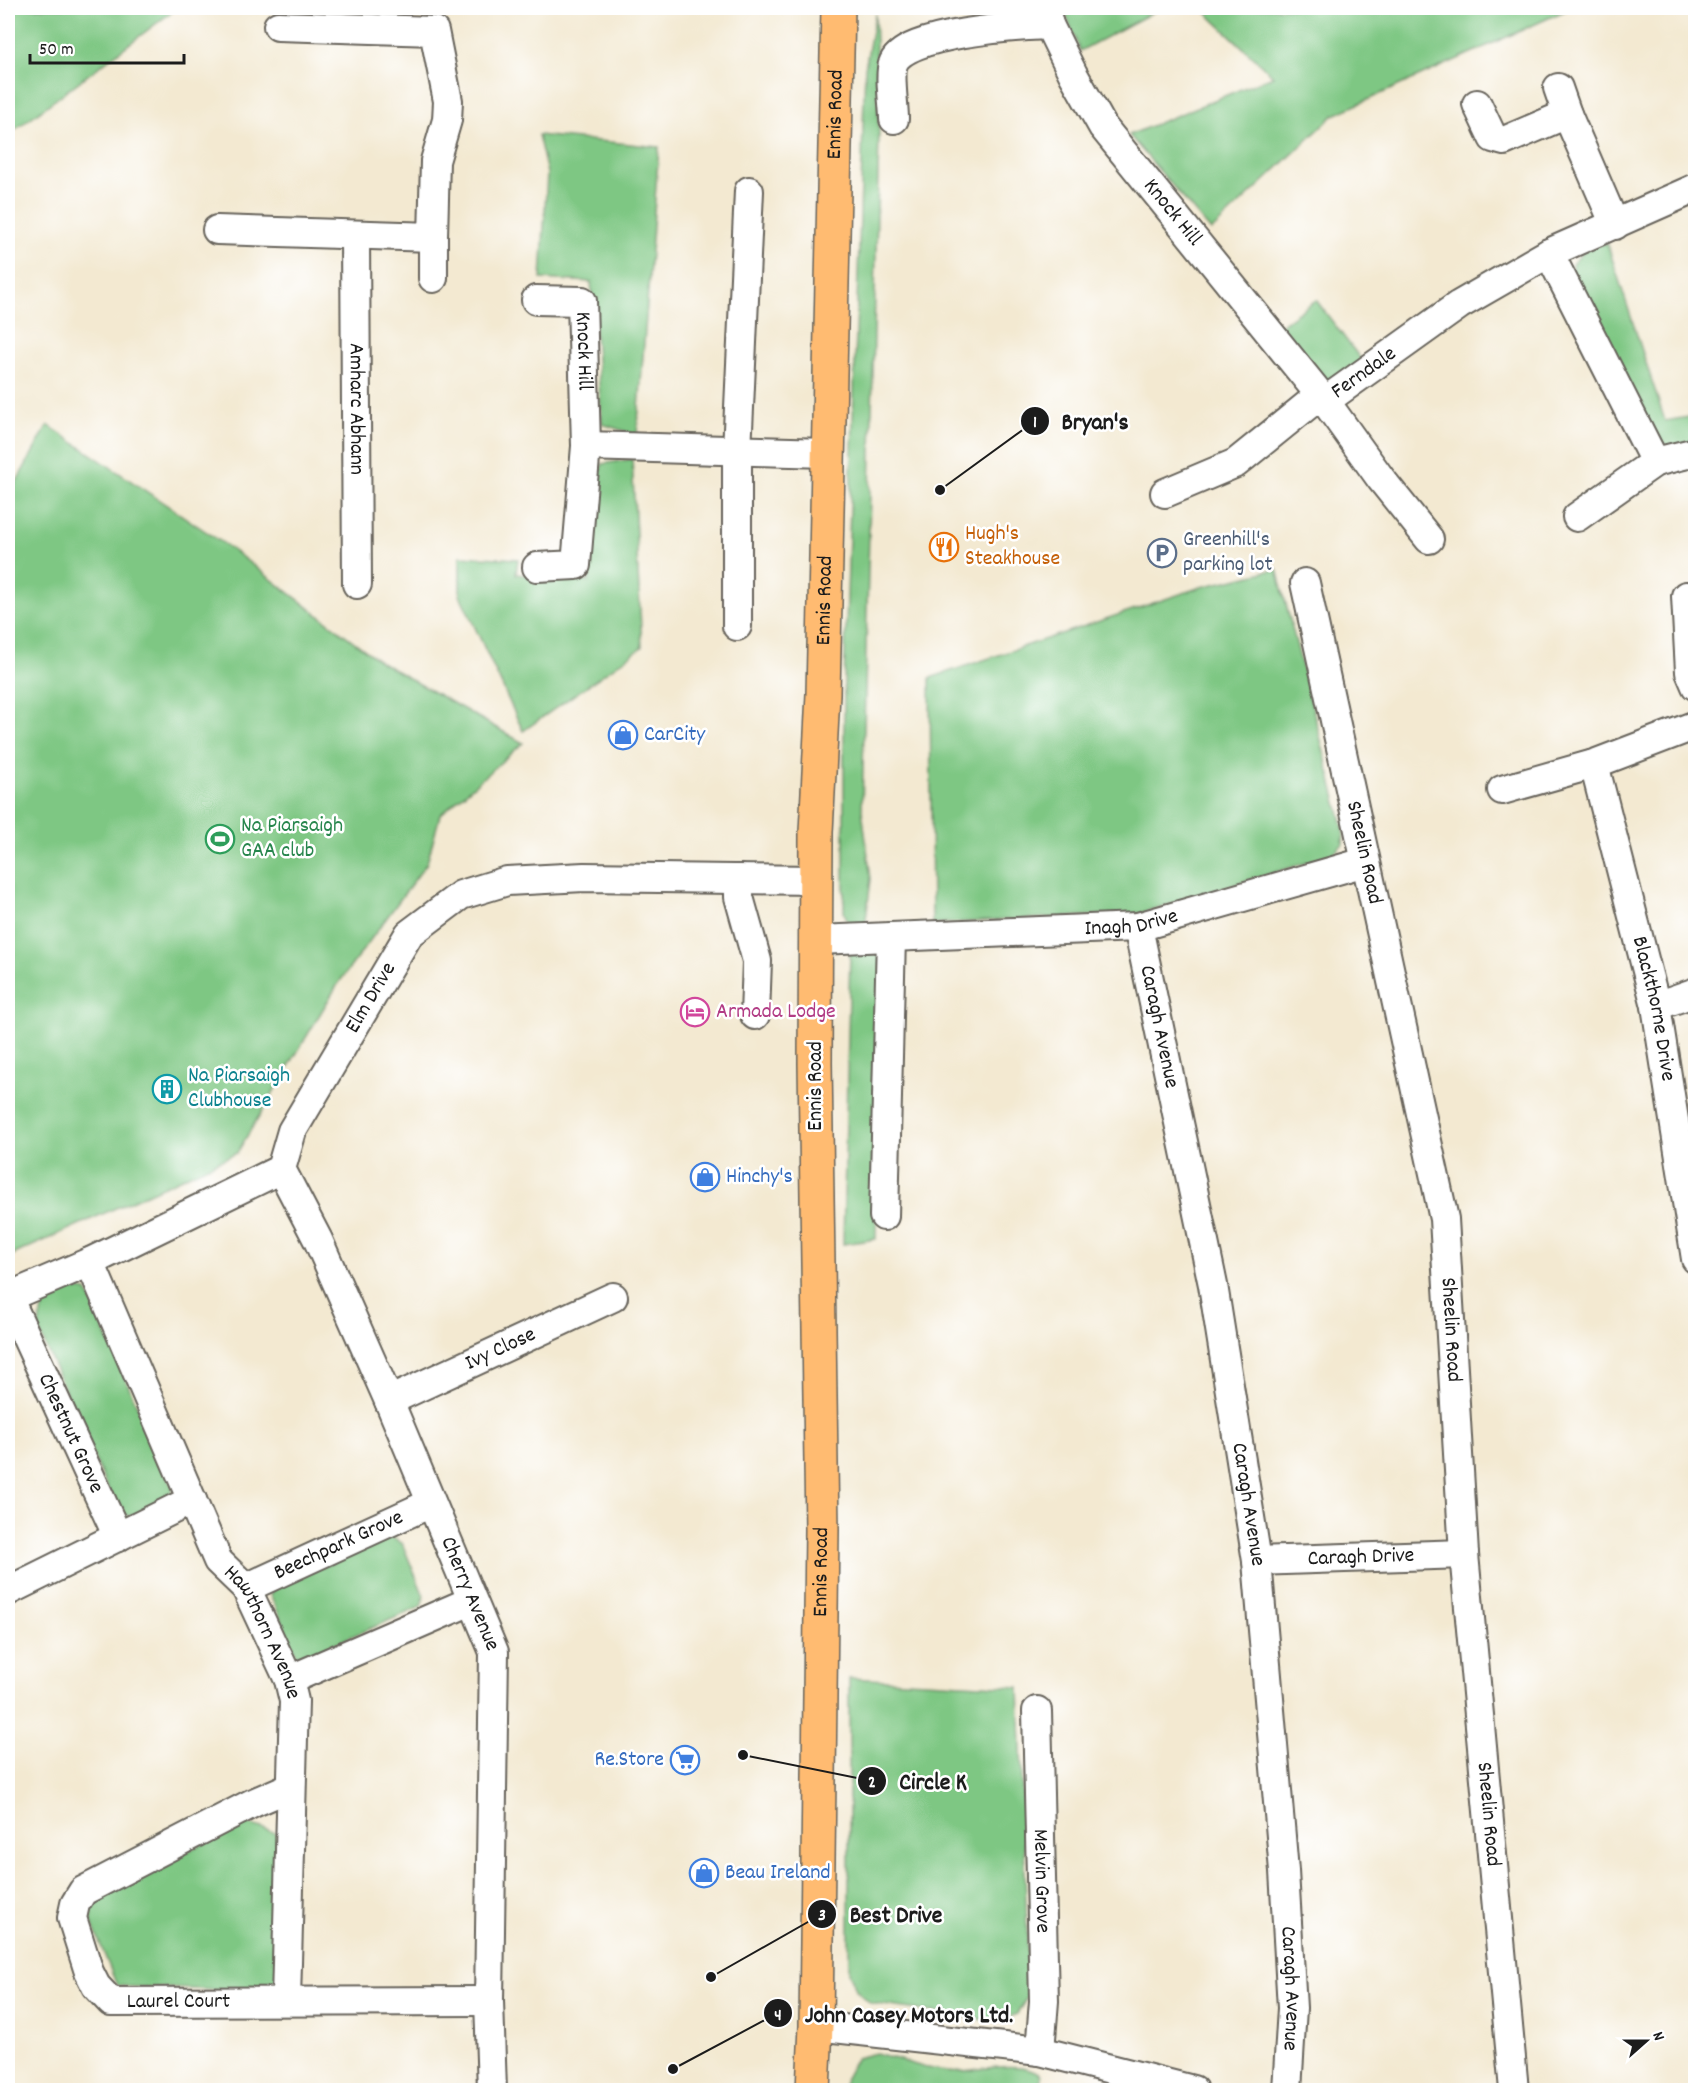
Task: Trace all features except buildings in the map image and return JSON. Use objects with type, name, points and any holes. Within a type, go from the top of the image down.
[{"type":"main road","name":"Ennis Road","points":[[813,2091],[816,2026],[822,1530],[815,1063],[816,880],[836,8]]},
{"type":"street","points":[[894,119],[892,64],[901,50],[931,39],[1047,16]]},
{"type":"street","name":"Knock Hill","points":[[1047,16],[1073,74],[1103,127],[1323,398]]},
{"type":"street","points":[[278,26],[435,19],[448,101],[447,120],[435,161],[433,278]]},
{"type":"street","points":[[1558,88],[1615,225]]},
{"type":"street","points":[[1477,104],[1493,138],[1504,141],[1567,114]]},
{"type":"street","name":"Ferndale","points":[[1166,493],[1236,463],[1323,398],[1459,305],[1549,253],[1695,188]]},
{"type":"street","points":[[737,626],[737,452],[748,191]]},
{"type":"street","points":[[217,230],[433,237]]},
{"type":"street","name":"Amharc Abhann","points":[[355,235],[357,584]]},
{"type":"street","points":[[1549,253],[1655,462]]},
{"type":"street","name":"Knock Hill","points":[[536,300],[582,301],[586,446],[576,565],[537,567]]},
{"type":"street","name":"Ferndale","points":[[1323,398],[1381,479],[1429,539]]},
{"type":"street","points":[[586,446],[827,453]]},
{"type":"street","points":[[1577,517],[1655,462],[1695,452]]},
{"type":"street","name":"Sheelin Road","points":[[1305,583],[1444,1220],[1464,1554],[1514,2091]]},
{"type":"street","points":[[1686,596],[1690,672],[1695,686]]},
{"type":"street","points":[[1502,790],[1594,764],[1695,725]]},
{"type":"street","name":"Blackthorne Drive","points":[[1594,764],[1656,1006],[1695,1258]]},
{"type":"street","name":"Inagh Drive","points":[[817,940],[1138,927],[1365,862]]},
{"type":"street","name":"Elm Drive","points":[[281,1169],[292,1131],[409,934],[461,895],[507,881],[584,877],[816,880]]},
{"type":"street","points":[[739,879],[739,897],[757,961],[755,1015]]},
{"type":"street","name":"Caragh Avenue","points":[[1138,927],[1213,1285],[1257,1561],[1284,1871],[1292,1997],[1287,2091]]},
{"type":"street","points":[[884,1216],[891,937]]},
{"type":"street","points":[[1656,1006],[1695,992]]},
{"type":"street","points":[[8,1297],[90,1262],[281,1169]]},
{"type":"street","name":"Cherry Avenue","points":[[281,1169],[318,1240],[389,1401],[494,1652],[489,2001],[492,2091]]},
{"type":"street","name":"Hawthorn Avenue","points":[[90,1262],[218,1562],[246,1588],[289,1680],[294,1701],[286,2000]]},
{"type":"street","name":"Chestnut Grove","points":[[8,1297],[118,1537]]},
{"type":"street","name":"Ivy Close","points":[[389,1401],[614,1297]]},
{"type":"street","points":[[8,1591],[192,1500]]},
{"type":"street","name":"Beechpark Grove","points":[[246,1588],[431,1503]]},
{"type":"street","name":"Caragh Drive","points":[[1257,1561],[1464,1554]]},
{"type":"street","points":[[289,1680],[471,1601]]},
{"type":"street","name":"Melvin Grove","points":[[1037,1711],[1044,2001],[1040,2051]]},
{"type":"street","name":"Laurel Court","points":[[290,1788],[253,1803],[83,1891],[75,1904],[72,1918],[89,1972],[96,1986],[111,2002],[489,2001]]},
{"type":"street","points":[[253,1803],[290,1833]]},
{"type":"street","points":[[816,2026],[1040,2051],[1193,2091]]},
{"type":"green space","points":[[8,8],[177,8],[8,135]]},
{"type":"green space","points":[[1063,8],[1161,8],[1080,51]]},
{"type":"green space","points":[[1201,8],[1571,8],[1334,115],[1211,231],[1129,135],[1273,76]]},
{"type":"green space","points":[[875,14],[879,136],[862,810],[871,879],[865,927],[860,929],[848,922],[844,912],[844,683],[865,68]]},
{"type":"green space","points":[[538,135],[659,147],[637,435],[602,424],[591,282],[541,279],[547,173]]},
{"type":"green space","points":[[1607,243],[1665,421],[1695,416],[1695,442],[1671,449],[1652,434],[1570,281],[1572,264],[1587,248]]},
{"type":"green space","points":[[1316,300],[1363,362],[1323,386],[1275,329]]},
{"type":"green space","name":"Na Piarsaigh GAA club","points":[[48,425],[226,545],[381,662],[523,743],[440,815],[427,863],[338,984],[237,1153],[8,1257],[8,497]]},
{"type":"green space","points":[[632,459],[642,647],[523,731],[460,595],[460,556],[518,559],[516,574],[589,581],[590,528],[602,464]]},
{"type":"green space","points":[[1277,569],[1344,830],[1343,844],[1332,855],[1141,913],[932,924],[930,678],[1201,587]]},
{"type":"green space","points":[[850,952],[881,952],[876,1239],[843,1244]]},
{"type":"green space","points":[[69,1289],[87,1291],[173,1488],[166,1502],[136,1516],[119,1515],[38,1329],[43,1304]]},
{"type":"green space","points":[[390,1537],[402,1543],[424,1596],[421,1607],[305,1656],[297,1656],[270,1594],[276,1587]]},
{"type":"green space","points":[[849,1678],[1019,1687],[1029,1994],[1017,2014],[999,2022],[870,2003],[856,1990],[849,1972]]},
{"type":"green space","points":[[244,1822],[276,1833],[277,1977],[263,1992],[117,1986],[91,1921],[94,1899]]},
{"type":"green space","points":[[876,2053],[941,2070],[963,2071],[1014,2067],[1034,2070],[1041,2075],[1040,2090],[844,2090],[845,2078],[856,2058]]},
{"type":"place","name":"Bryan's","points":[[940,490]]},
{"type":"place","name":"Hugh's Steakhouse","points":[[944,547]]},
{"type":"place","name":"Greenhill's parking lot","points":[[1162,553]]},
{"type":"place","name":"CarCity","points":[[623,735]]},
{"type":"place","name":"Na Piarsaigh GAA club","points":[[220,839]]},
{"type":"place","name":"Armada Lodge","points":[[695,1012]]},
{"type":"place","name":"Na Piarsaigh Clubhouse","points":[[167,1089]]},
{"type":"place","name":"Hinchy's","points":[[705,1177]]},
{"type":"place","name":"Circle K","points":[[743,1755]]},
{"type":"place","name":"Re.Store","points":[[685,1760]]},
{"type":"place","name":"Beau Ireland","points":[[704,1873]]},
{"type":"place","name":"Best Drive","points":[[711,1977]]},
{"type":"place","name":"John Casey Motors Ltd.","points":[[673,2069]]}]
